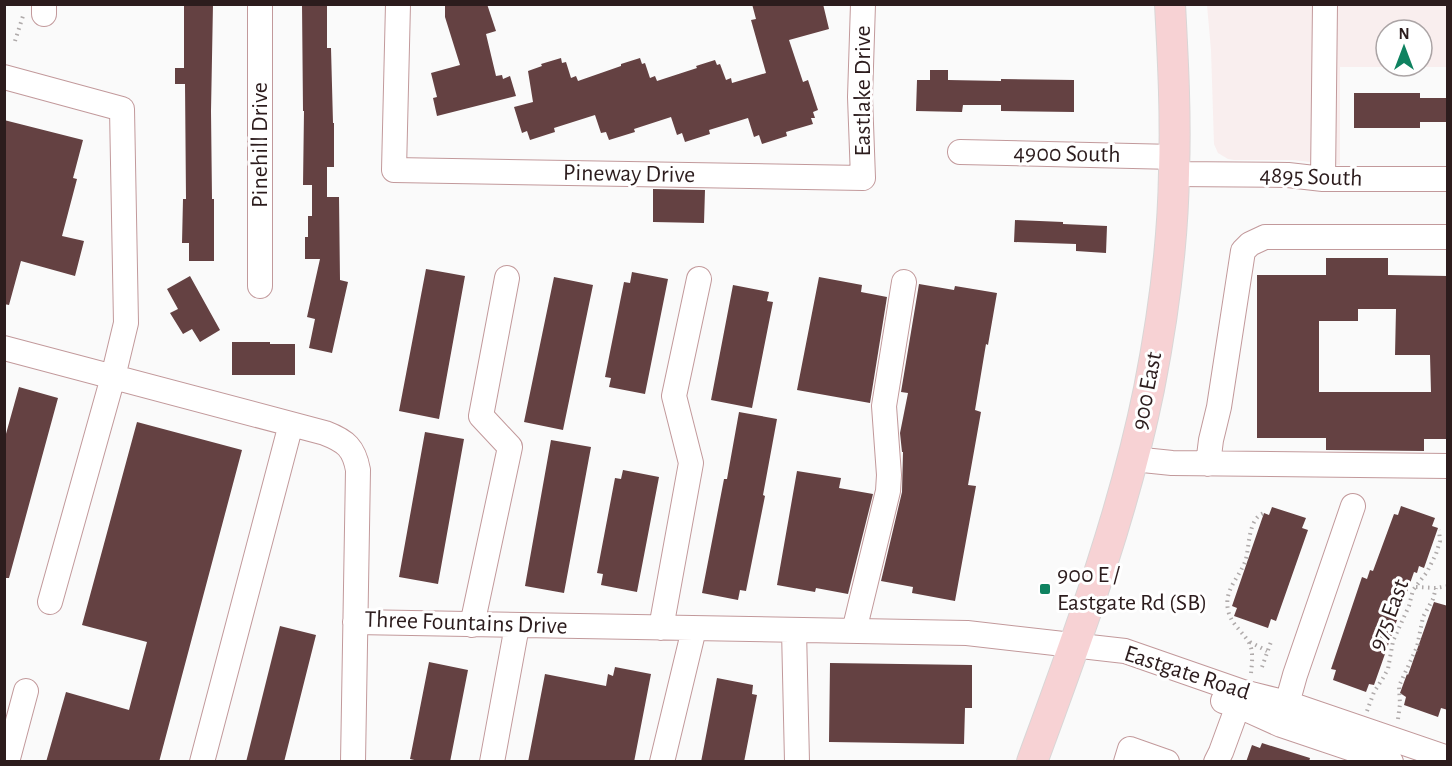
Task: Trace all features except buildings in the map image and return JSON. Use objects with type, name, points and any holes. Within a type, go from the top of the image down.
[{"type":"main road","name":"900 East","points":[[1032,762],[1083,624],[1118,516],[1149,389],[1169,254],[1174,166],[1175,129],[1170,4]]},
{"type":"street","name":"Pinehill Drive","points":[[260,4],[260,286]]},
{"type":"street","name":"Pineway Drive","points":[[398,4],[394,170],[863,178]]},
{"type":"street","name":"Eastlake Drive","points":[[863,4],[860,97],[863,178]]},
{"type":"street","points":[[1323,179],[1325,4]]},
{"type":"street","points":[[4,77],[122,109],[126,323],[51,602]]},
{"type":"street","name":"4900 South","points":[[960,152],[1174,166]]},
{"type":"street","name":"4895 South","points":[[1174,166],[1323,179],[1448,179]]},
{"type":"street","points":[[1209,464],[1243,251],[1250,244],[1265,237],[1446,237]]},
{"type":"street","points":[[472,625],[510,447],[481,416],[507,278]]},
{"type":"street","points":[[661,628],[691,463],[674,396],[699,279]]},
{"type":"street","points":[[854,631],[888,491],[884,406],[904,282]]},
{"type":"street","name":"Three Fountains Drive","points":[[4,348],[291,424],[336,437],[350,447],[358,470],[355,622],[967,633],[1074,646]]},
{"type":"street","points":[[202,762],[291,424]]},
{"type":"street","points":[[1133,459],[1209,464],[1448,466]]},
{"type":"street","points":[[1284,714],[1295,675],[1353,506]]},
{"type":"street","points":[[353,762],[355,622]]},
{"type":"street","points":[[492,762],[517,626]]},
{"type":"street","points":[[662,762],[694,628]]},
{"type":"street","points":[[794,630],[797,762]]},
{"type":"street","name":"Eastgate Road","points":[[1074,646],[1125,651],[1244,693],[1284,714],[1397,747],[1448,758]]},
{"type":"street","points":[[7,762],[26,691]]},
{"type":"street","points":[[1215,762],[1244,693]]},
{"type":"street","points":[[1126,762],[1130,749],[1167,762]]},
{"type":"path","points":[[15,41],[38,10]]},
{"type":"path","points":[[1265,513],[1260,515],[1251,530],[1245,561],[1227,598],[1230,618],[1238,630],[1249,642],[1267,651]]},
{"type":"path","name":"975 East","points":[[1367,712],[1374,692],[1388,669],[1393,641],[1412,595],[1436,554],[1440,541],[1439,530]]},
{"type":"path","points":[[1416,586],[1436,588],[1448,586]]},
{"type":"path","name":"975 East","points":[[1397,747],[1399,686],[1417,647],[1423,617],[1436,588]]},
{"type":"path","points":[[1262,667],[1272,639]]},
{"type":"path","points":[[1244,693],[1252,657],[1249,642]]},
{"type":"shaded area","points":[[1207,5],[1447,5],[1447,67],[1434,67],[1434,18],[1374,18],[1374,67],[1340,67],[1340,165],[1292,160],[1228,159],[1218,153],[1214,144]]},
{"type":"place","name":"900 E / Eastgate Rd (SB)","points":[[1045,589]]}]
